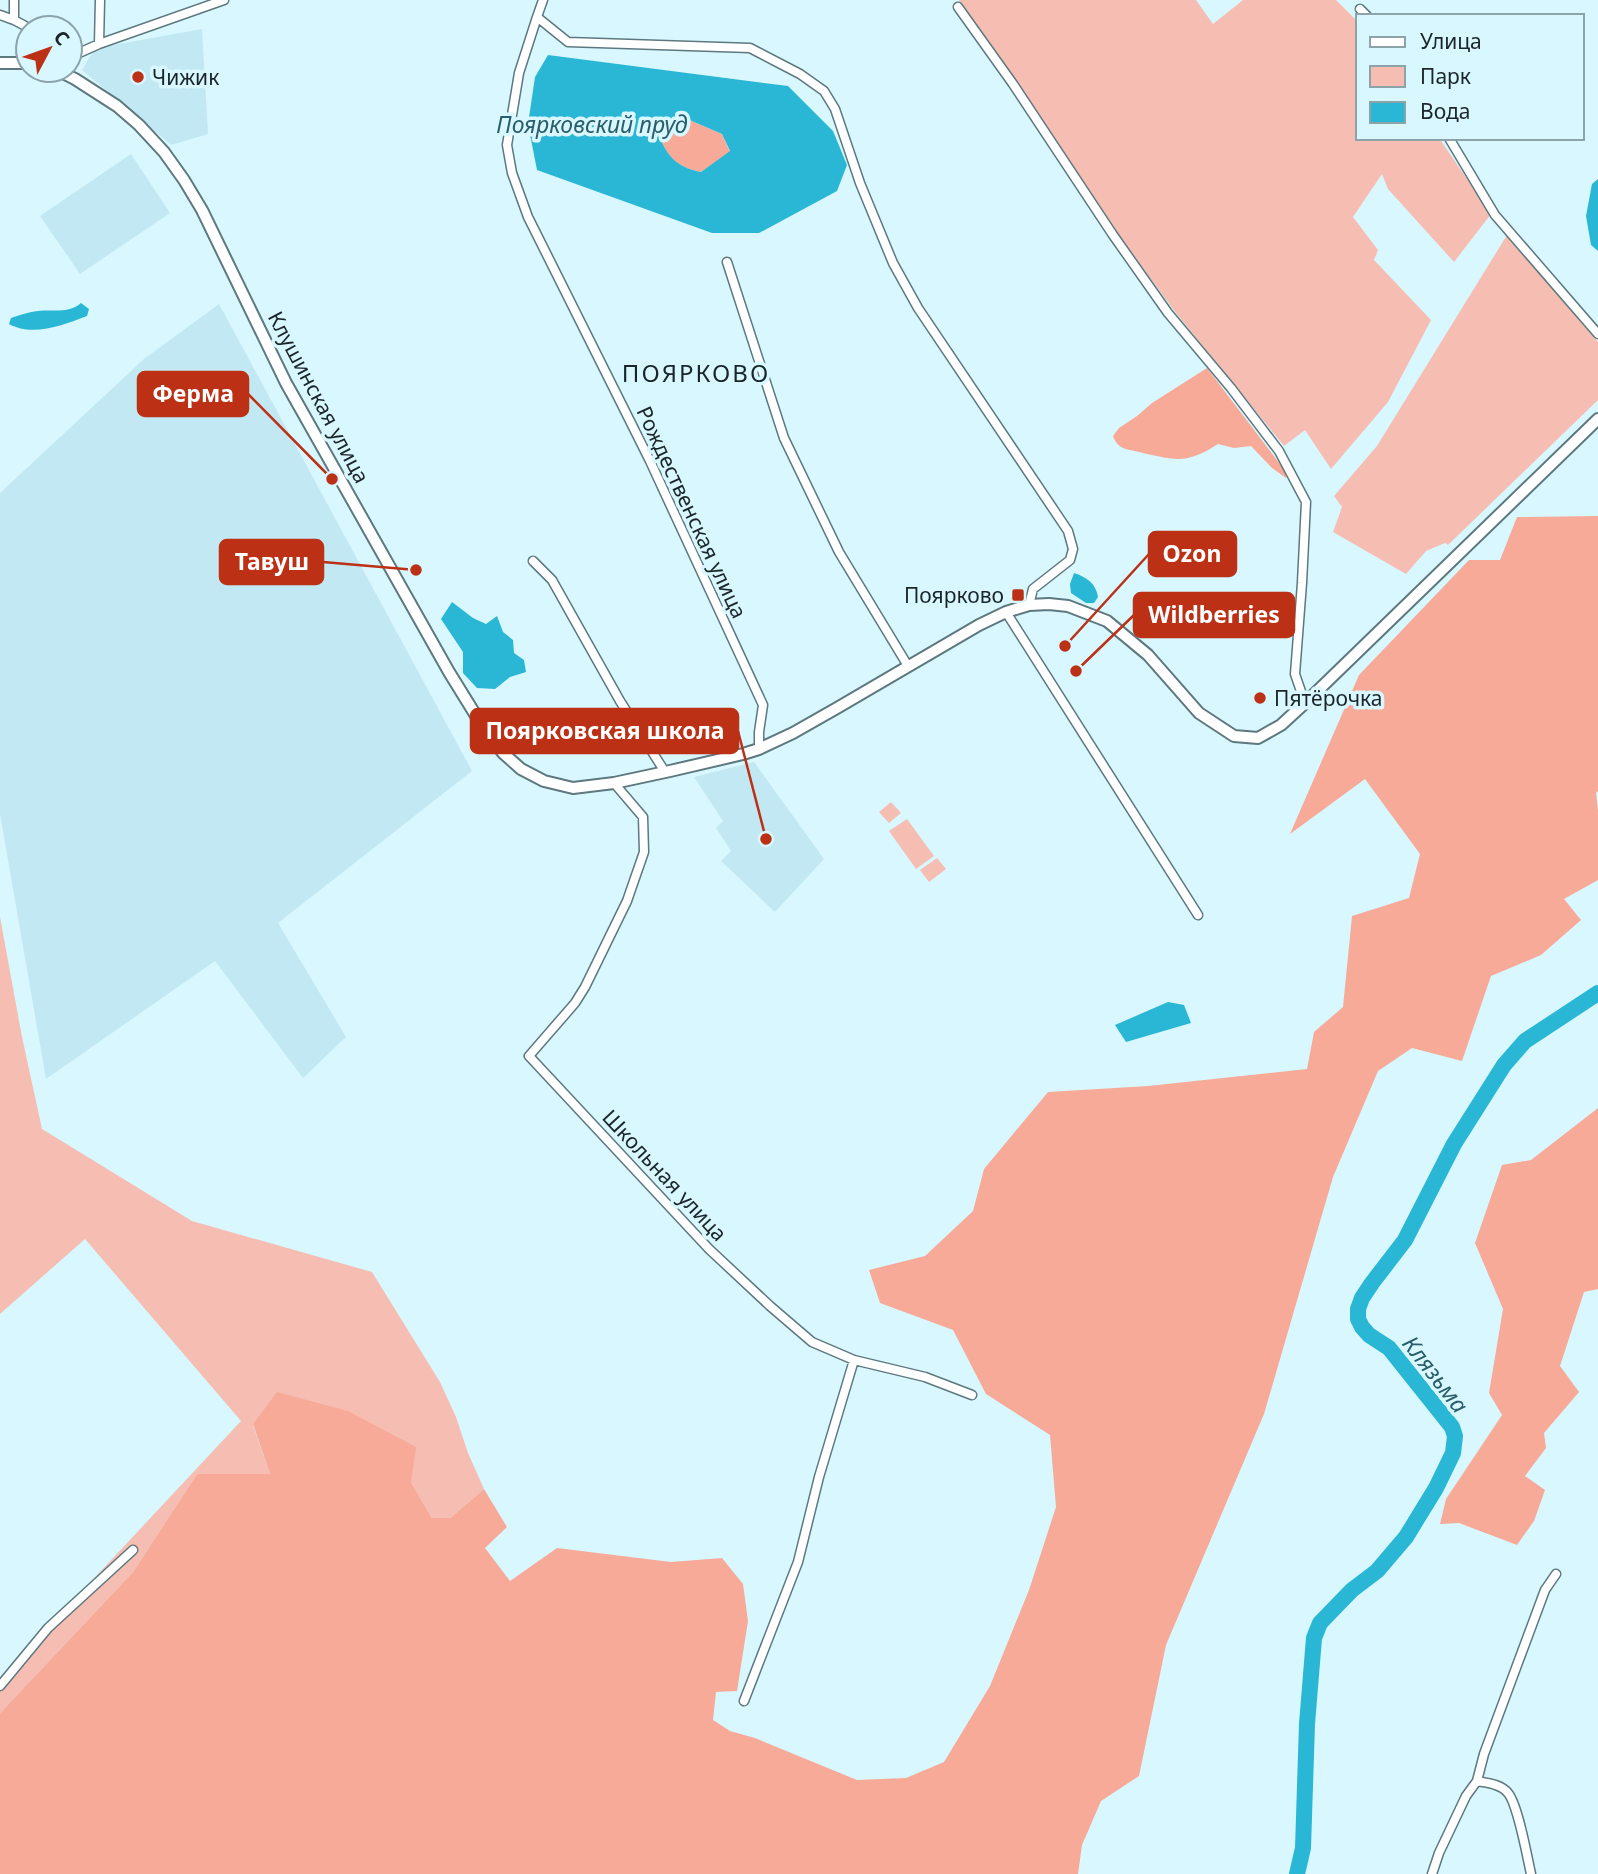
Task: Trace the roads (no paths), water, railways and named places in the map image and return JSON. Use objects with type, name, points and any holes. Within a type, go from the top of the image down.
[{"type":"main road","name":"Клушинская улица","points":[[83,84],[117,106],[139,125],[164,152],[184,180],[202,210],[286,383],[449,672],[483,727],[503,753],[521,769],[544,781],[573,788],[614,783]]},
{"type":"main road","points":[[614,783],[759,749],[819,719],[979,625],[1029,605],[1068,606],[1107,621],[1148,655],[1199,713],[1234,736],[1258,738],[1281,725],[1305,703],[1598,419]]},
{"type":"street","points":[[99,44],[100,0]]},
{"type":"street","points":[[84,51],[222,0]]},
{"type":"street","name":"Рождественская улица","points":[[543,0],[519,73],[506,145],[512,173],[528,218],[650,461],[763,705],[759,749]]},
{"type":"street","points":[[958,7],[1168,313],[1279,451],[1306,502],[1295,674],[1305,703]]},
{"type":"street","points":[[1360,9],[1365,14]]},
{"type":"street","points":[[0,15],[14,20]]},
{"type":"street","points":[[537,17],[568,42],[750,48],[800,74],[824,91],[835,109],[860,183],[893,264],[918,308],[1068,531],[1073,549],[1070,560],[1032,589],[1029,605]]},
{"type":"street","points":[[1450,140],[1495,215],[1598,334]]},
{"type":"street","points":[[727,262],[784,438],[839,552],[908,666]]},
{"type":"street","points":[[533,561],[552,580],[620,701],[665,772]]},
{"type":"street","points":[[1006,612],[1198,915]]},
{"type":"street","name":"Школьная улица","points":[[614,783],[643,817],[644,852],[627,901],[585,987],[575,1003],[529,1056],[709,1249],[812,1342],[854,1360],[925,1377],[972,1395]]},
{"type":"street","points":[[744,1701],[798,1562],[819,1476],[854,1360]]},
{"type":"street","points":[[0,1686],[48,1628],[133,1550]]},
{"type":"street","points":[[1432,1874],[1466,1796],[1477,1781],[1484,1754],[1545,1590],[1556,1574]]},
{"type":"street","points":[[1477,1781],[1495,1784],[1507,1791],[1514,1805],[1531,1874]]},
{"type":"water","name":"Поярковский пруд","points":[[548,55],[788,86],[833,131],[847,165],[837,191],[759,233],[712,233],[537,170],[528,124],[535,77]],"holes":[[[685,118],[722,134],[730,151],[701,172],[678,163],[668,153],[657,130]]]},
{"type":"water","points":[[1598,179],[1598,251],[1591,245],[1586,216],[1592,184]]},
{"type":"water","points":[[81,303],[89,309],[87,316],[58,326],[28,330],[9,324],[11,318],[21,315],[66,310]]},
{"type":"water","points":[[1074,573],[1093,584],[1098,597],[1094,603],[1086,603],[1071,593],[1070,584]]},
{"type":"water","points":[[452,602],[486,624],[497,616],[503,632],[513,640],[514,653],[524,660],[526,672],[510,677],[495,689],[477,688],[463,673],[463,652],[441,619]]},
{"type":"water","points":[[1168,1002],[1184,1005],[1191,1023],[1126,1042],[1115,1025]]},
{"type":"waterway","name":"Клязьма","points":[[1297,1874],[1303,1848],[1307,1724],[1314,1638],[1320,1623],[1352,1590],[1377,1571],[1406,1537],[1436,1488],[1453,1453],[1455,1436],[1452,1427],[1389,1348],[1362,1327],[1358,1319],[1358,1309],[1372,1283],[1405,1240],[1454,1144],[1504,1065],[1525,1041],[1598,993]]},
{"type":"place","name":"Чижик","points":[[138,77]]},
{"type":"place","name":"Ферма","points":[[332,479]]},
{"type":"place","name":"Тавуш","points":[[416,570]]},
{"type":"place","name":"Поярково","points":[[1018,595]]},
{"type":"place","name":"Ozon","points":[[1065,646]]},
{"type":"place","name":"Wildberries","points":[[1076,671]]},
{"type":"place","name":"Пятёрочка","points":[[1260,698]]},
{"type":"place","name":"Поярковская школа","points":[[766,839]]},
{"type":"district","name":"ПОЯРКОВО","points":[[696,372]]}]
